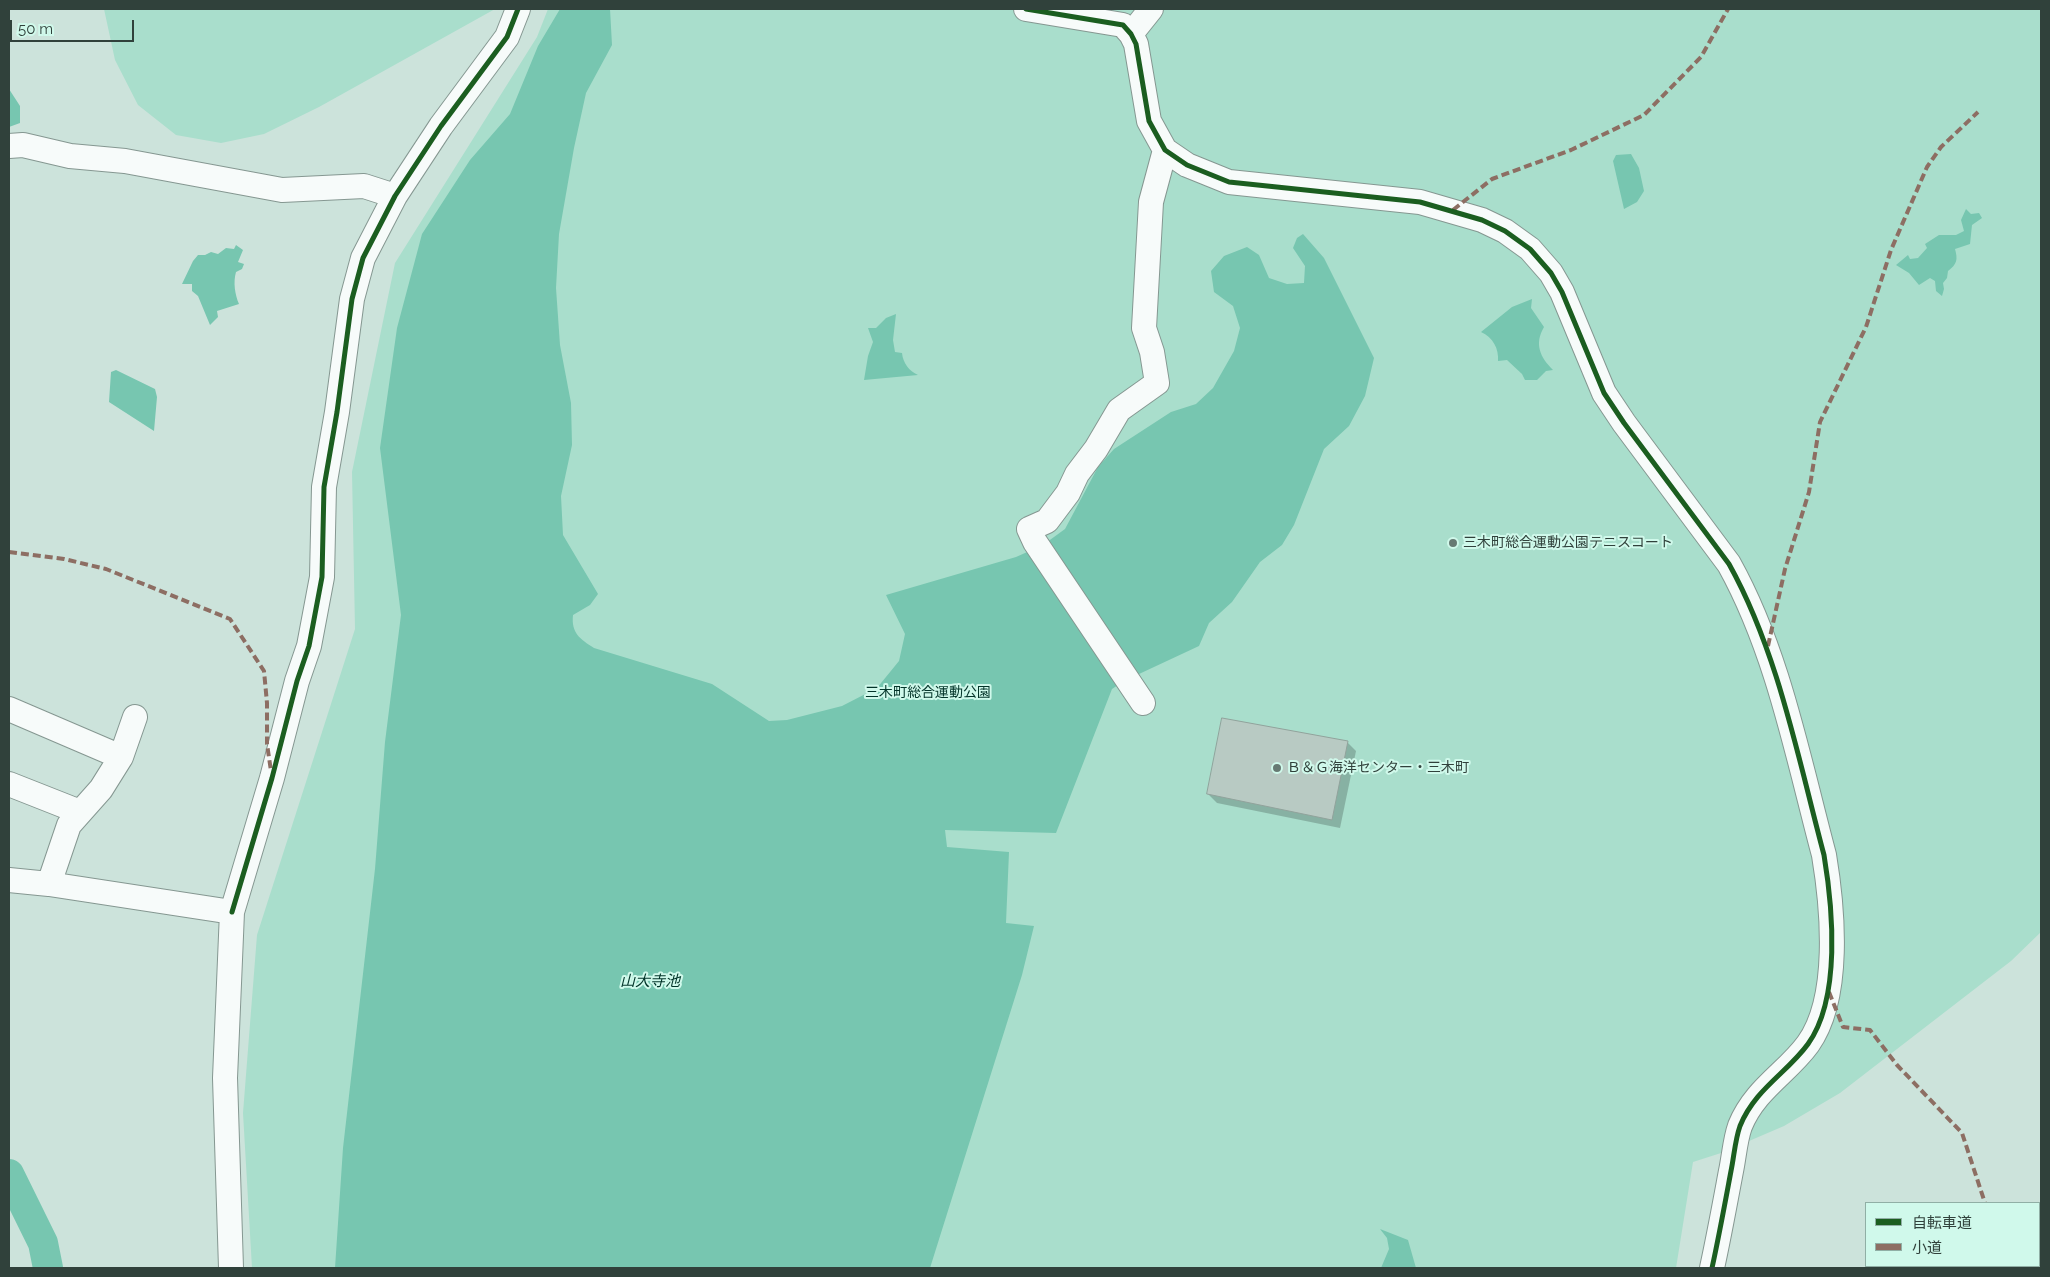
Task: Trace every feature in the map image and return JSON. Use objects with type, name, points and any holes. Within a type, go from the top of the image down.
[{"type":"street","points":[[231,1268],[225,1078],[232,912],[309,646],[322,577],[324,487],[338,412],[352,299],[363,258],[395,196],[441,126],[507,37],[518,9]]},
{"type":"street","points":[[1026,9],[1123,26],[1131,34],[1136,44],[1149,121],[1165,150],[1187,165],[1230,182],[1420,202],[1452,210],[1505,231],[1530,250],[1551,273],[1562,292],[1604,393],[1624,424],[1729,564],[1743,589],[1767,648],[1824,855],[1829,883],[1831,966],[1829,992],[1822,1019],[1807,1045],[1756,1098],[1740,1126],[1712,1268]]},
{"type":"street","points":[[1131,34],[1151,9]]},
{"type":"street","points":[[9,146],[23,145],[70,156],[125,161],[282,190],[364,186],[395,196]]},
{"type":"street","points":[[1143,703],[1035,542],[1029,529],[1047,521],[1068,493],[1076,474],[1096,449],[1120,410],[1157,383],[1152,352],[1144,328],[1151,202],[1165,150]]},
{"type":"street","points":[[9,709],[121,757]]},
{"type":"street","points":[[49,884],[69,825],[101,789],[121,757],[135,717]]},
{"type":"street","points":[[9,784],[80,812]]},
{"type":"street","points":[[9,880],[49,884],[232,912]]},
{"type":"green space","points":[[104,9],[495,9],[319,107],[264,134],[221,143],[176,135],[138,105],[115,60]]},
{"type":"green space","name":"三木町総合運動公園","points":[[548,9],[2041,9],[2041,932],[2011,961],[1840,1093],[1784,1126],[1721,1153],[1693,1162],[1676,1268],[252,1268],[243,1113],[257,935],[355,629],[352,472],[395,263],[537,37]]},
{"type":"water","name":"山大寺池","points":[[560,9],[610,9],[612,45],[586,93],[559,234],[556,288],[560,345],[571,403],[572,445],[561,496],[563,535],[598,594],[590,605],[573,615],[575,631],[585,642],[594,648],[712,684],[769,721],[787,720],[842,706],[877,688],[899,661],[905,634],[886,595],[1016,557],[1043,545],[1065,529],[1098,467],[1114,449],[1171,412],[1196,404],[1213,388],[1234,351],[1240,328],[1233,306],[1214,292],[1211,271],[1224,256],[1247,247],[1259,255],[1269,278],[1287,284],[1304,283],[1305,266],[1293,248],[1297,238],[1303,234],[1324,258],[1374,358],[1365,396],[1349,426],[1324,449],[1294,525],[1282,545],[1260,562],[1232,602],[1209,623],[1199,646],[1124,681],[1112,689],[1056,833],[945,830],[947,847],[1009,852],[1006,923],[1034,926],[1022,975],[930,1268],[335,1268],[343,1148],[375,869],[385,742],[401,615],[380,448],[397,328],[422,234],[470,160],[510,114],[538,46]]},
{"type":"water","points":[[9,89],[20,106],[20,123],[9,127]]},
{"type":"water","points":[[1631,154],[1639,168],[1644,191],[1637,202],[1624,209],[1613,161],[1616,155]]},
{"type":"water","points":[[1966,209],[1971,214],[1979,213],[1982,218],[1972,225],[1970,244],[1955,249],[1956,262],[1948,271],[1947,278],[1943,283],[1942,296],[1936,291],[1935,281],[1930,278],[1919,285],[1909,273],[1896,265],[1908,255],[1910,259],[1918,258],[1927,248],[1925,244],[1939,235],[1956,235],[1964,231],[1961,220]]},
{"type":"water","points":[[236,245],[243,250],[238,262],[244,264],[242,269],[236,272],[235,276],[236,297],[239,304],[217,311],[218,317],[210,325],[198,296],[192,291],[192,284],[182,284],[198,255],[205,255],[211,252],[218,254],[226,248],[234,249]]},
{"type":"water","points":[[1532,299],[1531,308],[1544,327],[1539,339],[1540,350],[1553,370],[1546,371],[1537,380],[1525,380],[1522,374],[1507,360],[1498,361],[1494,344],[1489,337],[1481,332],[1512,307]]},
{"type":"water","points":[[896,314],[893,340],[895,352],[902,353],[907,366],[918,375],[864,380],[868,356],[873,342],[868,328],[876,328],[886,318]]},
{"type":"water","points":[[116,370],[155,389],[157,397],[154,431],[109,402],[111,372]]},
{"type":"water","points":[[1380,1229],[1408,1240],[1416,1268],[1381,1268],[1389,1249],[1387,1238]]},
{"type":"building","name":"Ｂ＆Ｇ海洋センター・三木町","points":[[1222,718],[1348,741],[1332,820],[1207,794]]},
{"type":"waterway","points":[[9,1174],[43,1243],[48,1268]]},
{"type":"marked path","points":[[1453,210],[1492,179],[1571,150],[1644,115],[1701,57],[1728,9]]},
{"type":"marked path","points":[[1768,646],[1785,569],[1809,492],[1820,422],[1866,327],[1891,250],[1927,167],[1941,147],[1978,112]]},
{"type":"marked path","points":[[9,552],[64,559],[106,569],[230,619],[264,671],[267,703],[267,744],[271,771]]},
{"type":"marked path","points":[[1829,992],[1843,1027],[1870,1030],[1897,1065],[1962,1133],[1985,1202]]},
{"type":"cycle path","points":[[232,912],[272,778],[297,681],[309,646],[322,577],[324,487],[337,412],[352,299],[363,258],[395,196],[441,126],[507,37],[518,9]]},
{"type":"cycle path","points":[[1026,9],[1123,25],[1131,34],[1136,44],[1149,121],[1165,150],[1187,165],[1229,182],[1420,202],[1482,220],[1505,231],[1530,249],[1551,273],[1562,292],[1604,393],[1624,423],[1729,564],[1761,633],[1785,706],[1824,855],[1830,901],[1832,952],[1826,1003],[1819,1025],[1800,1054],[1754,1102],[1740,1126],[1712,1268]]},
{"type":"place","name":"三木町総合運動公園テニスコート","points":[[1453,543]]},
{"type":"place","name":"Ｂ＆Ｇ海洋センター・三木町","points":[[1277,768]]}]
